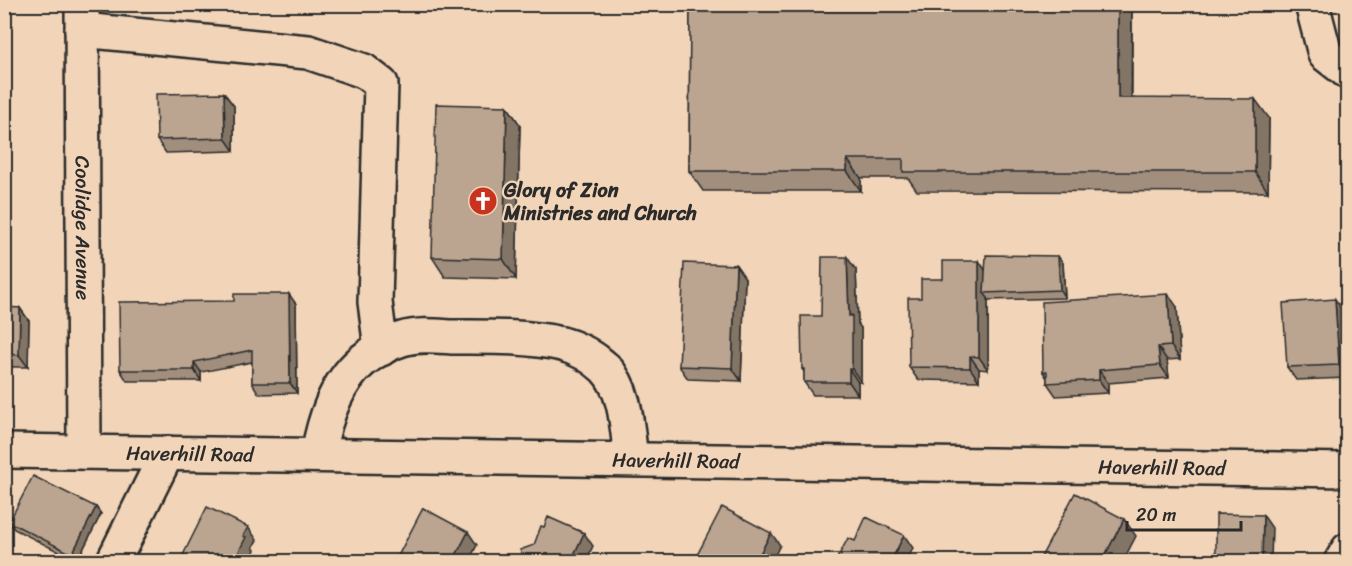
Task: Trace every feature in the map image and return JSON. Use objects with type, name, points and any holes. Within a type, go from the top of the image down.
[{"type":"street","points":[[1312,4],[1325,54],[1347,72]]},
{"type":"street","points":[[82,17],[308,52],[364,71],[381,84],[375,302],[381,349]]},
{"type":"street","name":"Coolidge Avenue","points":[[82,17],[84,452]]},
{"type":"street","points":[[318,454],[324,423],[345,380],[362,361],[402,339],[425,336],[489,337],[539,340],[562,345],[586,354],[606,369],[618,388],[625,413],[631,459]]},
{"type":"street","name":"Haverhill Road","points":[[4,451],[1347,470]]},
{"type":"street","points":[[113,561],[167,453]]},
{"type":"street","points":[[1341,561],[1347,550]]},
{"type":"building","points":[[690,4],[1118,4],[1118,98],[1255,99],[1255,172],[903,172],[903,159],[847,159],[847,171],[689,171]]},
{"type":"building","points":[[224,93],[225,138],[157,140],[156,94]]},
{"type":"building","name":"Glory of Zion Ministries and Church","points":[[436,104],[507,106],[503,259],[432,257]]},
{"type":"building","points":[[986,255],[1058,256],[1060,290],[984,293]]},
{"type":"building","points":[[822,257],[847,257],[849,316],[852,315],[852,369],[849,369],[849,382],[804,382],[801,316],[821,316]]},
{"type":"building","points":[[943,261],[979,261],[979,357],[970,356],[970,368],[909,367],[908,298],[921,298],[921,279],[943,279]]},
{"type":"building","points":[[684,263],[736,265],[732,368],[679,366]]},
{"type":"building","points":[[234,294],[289,294],[290,383],[252,383],[252,350],[194,362],[194,370],[120,370],[119,302],[234,301]]},
{"type":"building","points":[[1168,294],[1171,346],[1158,347],[1160,365],[1099,370],[1099,380],[1047,383],[1047,372],[1043,372],[1042,302]]},
{"type":"building","points":[[1335,299],[1339,365],[1287,367],[1283,303]]},
{"type":"building","points":[[4,307],[20,308],[19,355],[4,354]]},
{"type":"building","points":[[33,476],[96,507],[72,554],[9,522]]},
{"type":"building","points":[[1075,493],[1124,519],[1102,561],[1039,561]]},
{"type":"building","points":[[207,507],[248,527],[243,536],[246,537],[234,561],[180,561]]},
{"type":"building","points":[[722,507],[771,533],[756,561],[694,561]]},
{"type":"building","points":[[423,508],[468,532],[453,561],[404,561],[397,558]]},
{"type":"building","points":[[1216,514],[1263,515],[1262,561],[1216,561]]},
{"type":"building","points":[[548,517],[584,533],[571,561],[525,561],[520,550],[534,545],[541,526],[544,527]]},
{"type":"building","points":[[866,517],[904,535],[891,561],[836,561],[848,538],[855,541]]},
{"type":"place","name":"Glory of Zion Ministries and Church","points":[[483,201]]}]
